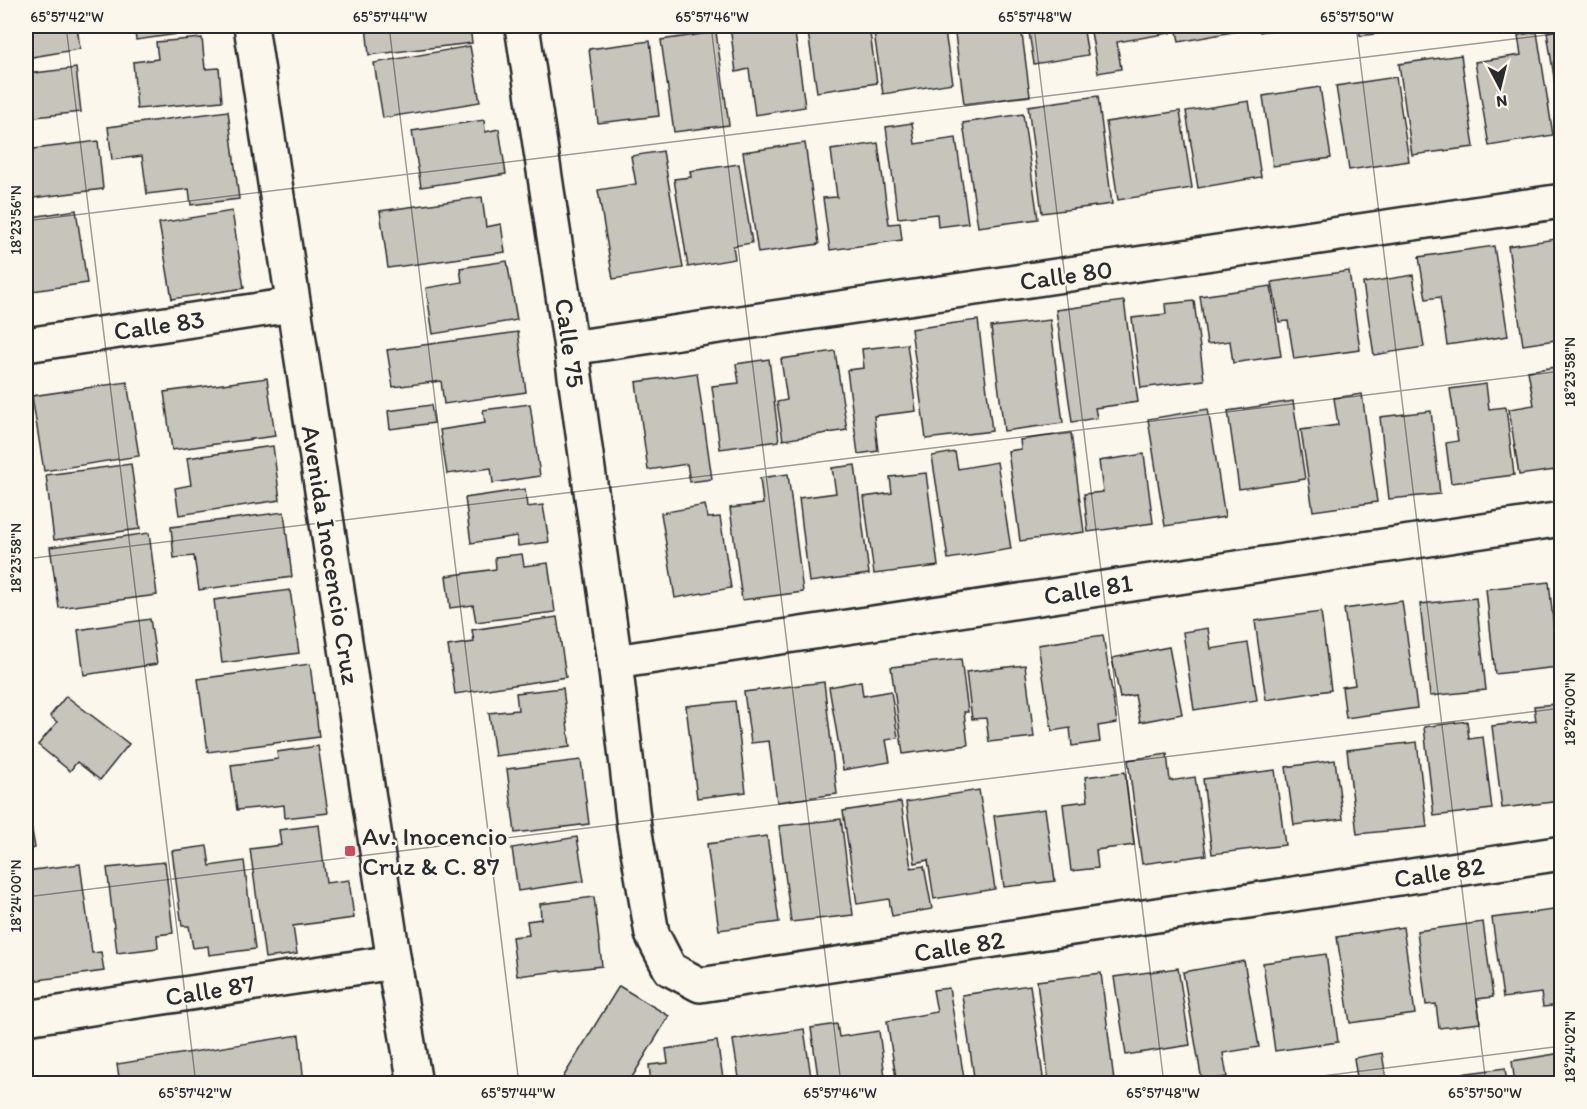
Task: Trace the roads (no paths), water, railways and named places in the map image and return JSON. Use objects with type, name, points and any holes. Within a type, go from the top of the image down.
[{"type":"street","name":"Avenida Inocencio Cruz","points":[[250,26],[394,962],[415,1083]]},
{"type":"street","name":"Calle 75","points":[[522,26],[571,348],[615,662]]},
{"type":"street","name":"Calle 80","points":[[571,348],[1562,201]]},
{"type":"street","name":"Calle 83","points":[[26,345],[292,305]]},
{"type":"street","name":"Calle 81","points":[[615,662],[1562,519]]},
{"type":"street","name":"Calle 82","points":[[615,662],[634,827],[652,934],[670,969],[700,984],[1562,853]]},
{"type":"street","name":"Calle 87","points":[[26,1018],[394,962]]},
{"type":"place","name":"Av. Inocencio Cruz & C. 87","points":[[350,851]]}]
